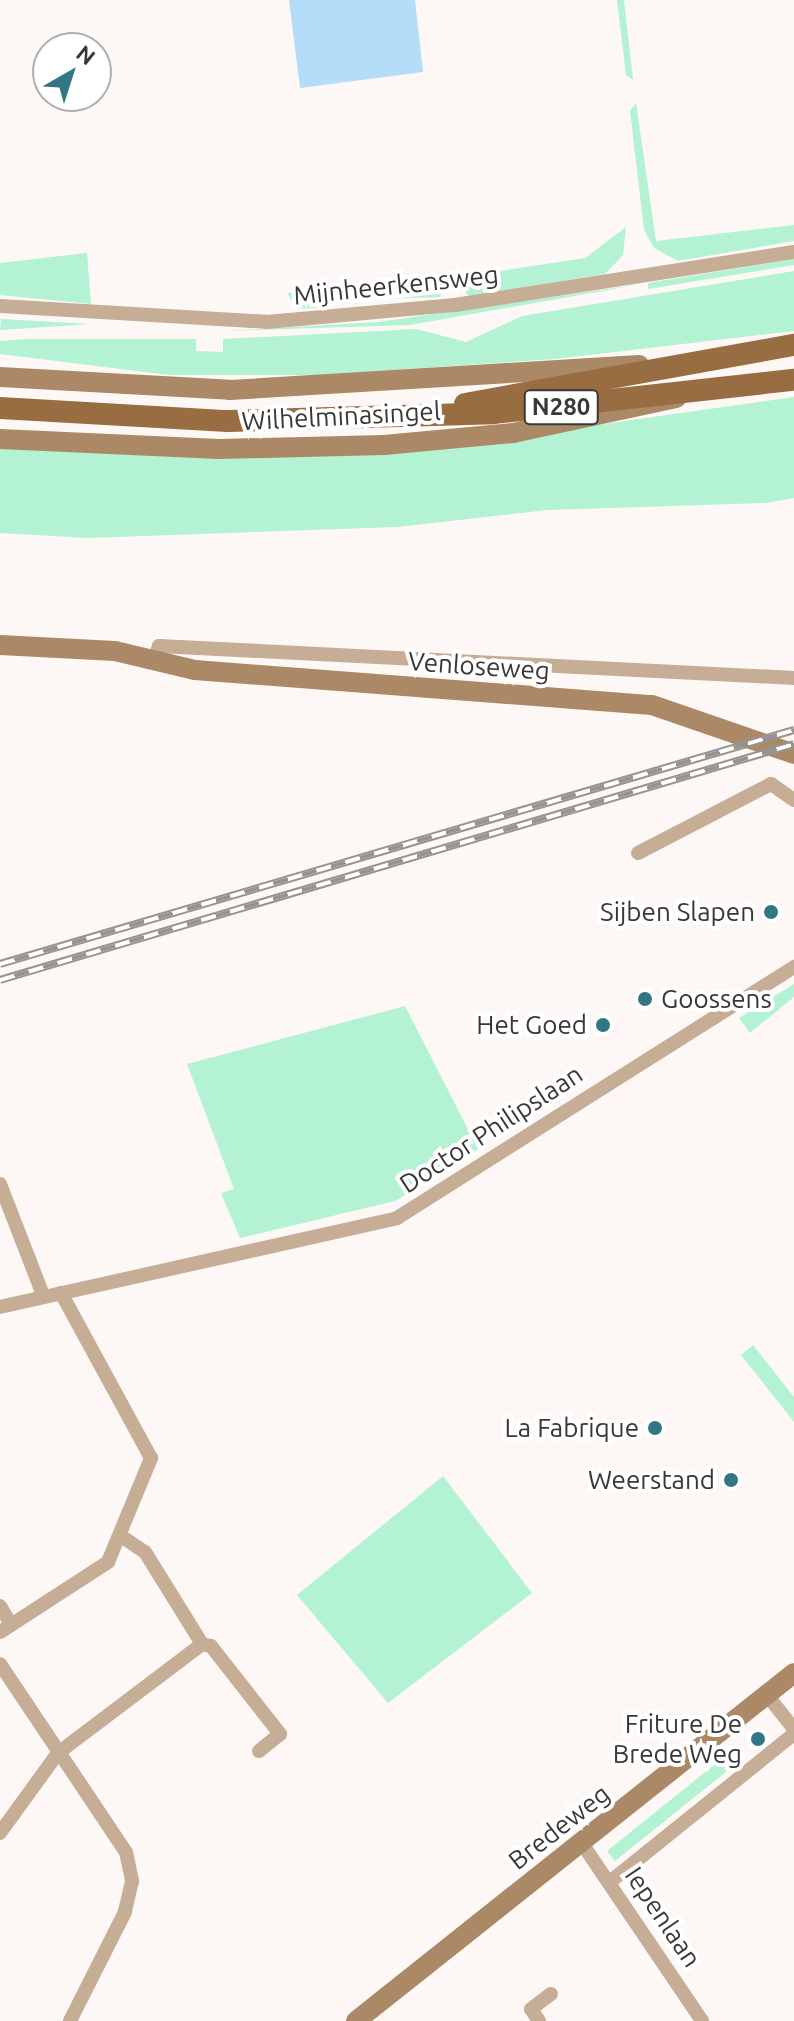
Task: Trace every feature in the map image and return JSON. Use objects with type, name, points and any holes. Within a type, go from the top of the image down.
[{"type":"main road","name":"Wilhelminasingel","points":[[442,410],[665,364],[794,345]]},
{"type":"main road","name":"Wilhelminasingel","points":[[0,408],[228,421],[680,397],[794,380]]},
{"type":"street","name":"Mijnheerkensweg","points":[[0,306],[267,322],[455,305],[794,252]]},
{"type":"street","name":"Wilhelminasingel","points":[[0,377],[230,390],[665,364]]},
{"type":"street","name":"Wilhelminasingel","points":[[0,439],[219,449],[384,445],[513,433],[680,397]]},
{"type":"street","name":"Venloseweg","points":[[0,645],[154,660],[195,670],[652,705],[692,715],[794,754]]},
{"type":"street","name":"Venloseweg","points":[[154,660],[159,646],[794,678]]},
{"type":"street","points":[[638,853],[771,784],[794,800]]},
{"type":"street","name":"Doctor Philipslaan","points":[[0,1307],[397,1218],[794,967]]},
{"type":"street","points":[[0,1184],[43,1295]]},
{"type":"street","points":[[0,1606],[5,1628],[97,1573],[121,1536],[151,1458],[61,1293]]},
{"type":"street","points":[[121,1536],[145,1552],[202,1644],[211,1646],[280,1734],[259,1751]]},
{"type":"street","points":[[0,1833],[58,1753],[202,1644]]},
{"type":"street","points":[[0,1664],[58,1753],[112,1825],[132,1881],[125,1912],[70,2021]]},
{"type":"street","name":"Bredeweg","points":[[356,2021],[794,1673]]},
{"type":"street","points":[[611,1881],[794,1732],[767,1695]]},
{"type":"street","name":"Iepenlaan","points":[[581,1842],[611,1881],[702,2021]]},
{"type":"street","points":[[539,2021],[531,2009],[551,1994]]},
{"type":"green space","points":[[617,0],[624,0],[633,80],[626,75]]},
{"type":"green space","points":[[636,103],[656,241],[794,225],[794,241],[678,261],[654,248],[644,230],[630,111]]},
{"type":"green space","points":[[626,227],[623,255],[605,274],[469,296],[460,289],[460,277],[585,258]]},
{"type":"green space","points":[[87,253],[91,304],[0,295],[0,263]]},
{"type":"green space","points":[[794,259],[794,265],[648,289],[648,283]]},
{"type":"green space","points":[[794,271],[794,331],[555,359],[317,375],[169,375],[0,354],[0,341],[27,339],[196,339],[196,351],[223,352],[223,339],[416,329],[466,342],[522,316]]},
{"type":"green space","points":[[448,278],[440,297],[343,300],[341,289]]},
{"type":"green space","points":[[642,284],[410,325],[223,331],[378,322]]},
{"type":"green space","points":[[330,290],[324,307],[298,309],[287,293]]},
{"type":"green space","points":[[1,319],[92,324],[0,330]]},
{"type":"green space","points":[[794,397],[794,498],[766,503],[547,510],[397,527],[89,538],[0,533],[0,446],[412,451]]},
{"type":"green space","points":[[794,984],[794,997],[750,1033],[739,1018]]},
{"type":"green space","points":[[405,1006],[478,1149],[395,1201],[240,1238],[221,1193],[234,1189],[187,1064]]},
{"type":"green space","points":[[753,1345],[794,1397],[794,1422],[741,1355]]},
{"type":"green space","points":[[443,1476],[532,1593],[388,1703],[297,1595]]},
{"type":"green space","points":[[729,1753],[737,1763],[615,1861],[607,1851]]},
{"type":"water","points":[[289,0],[415,0],[423,72],[300,88]]},
{"type":"railway","points":[[0,964],[794,730]]},
{"type":"railway","points":[[0,980],[794,744]]},
{"type":"place","name":"Sijben Slapen","points":[[771,912]]},
{"type":"place","name":"Goossens","points":[[645,999]]},
{"type":"place","name":"Het Goed","points":[[603,1025]]},
{"type":"place","name":"La Fabrique","points":[[655,1428]]},
{"type":"place","name":"Weerstand","points":[[731,1480]]},
{"type":"place","name":"Friture De Brede Weg","points":[[758,1739]]}]
